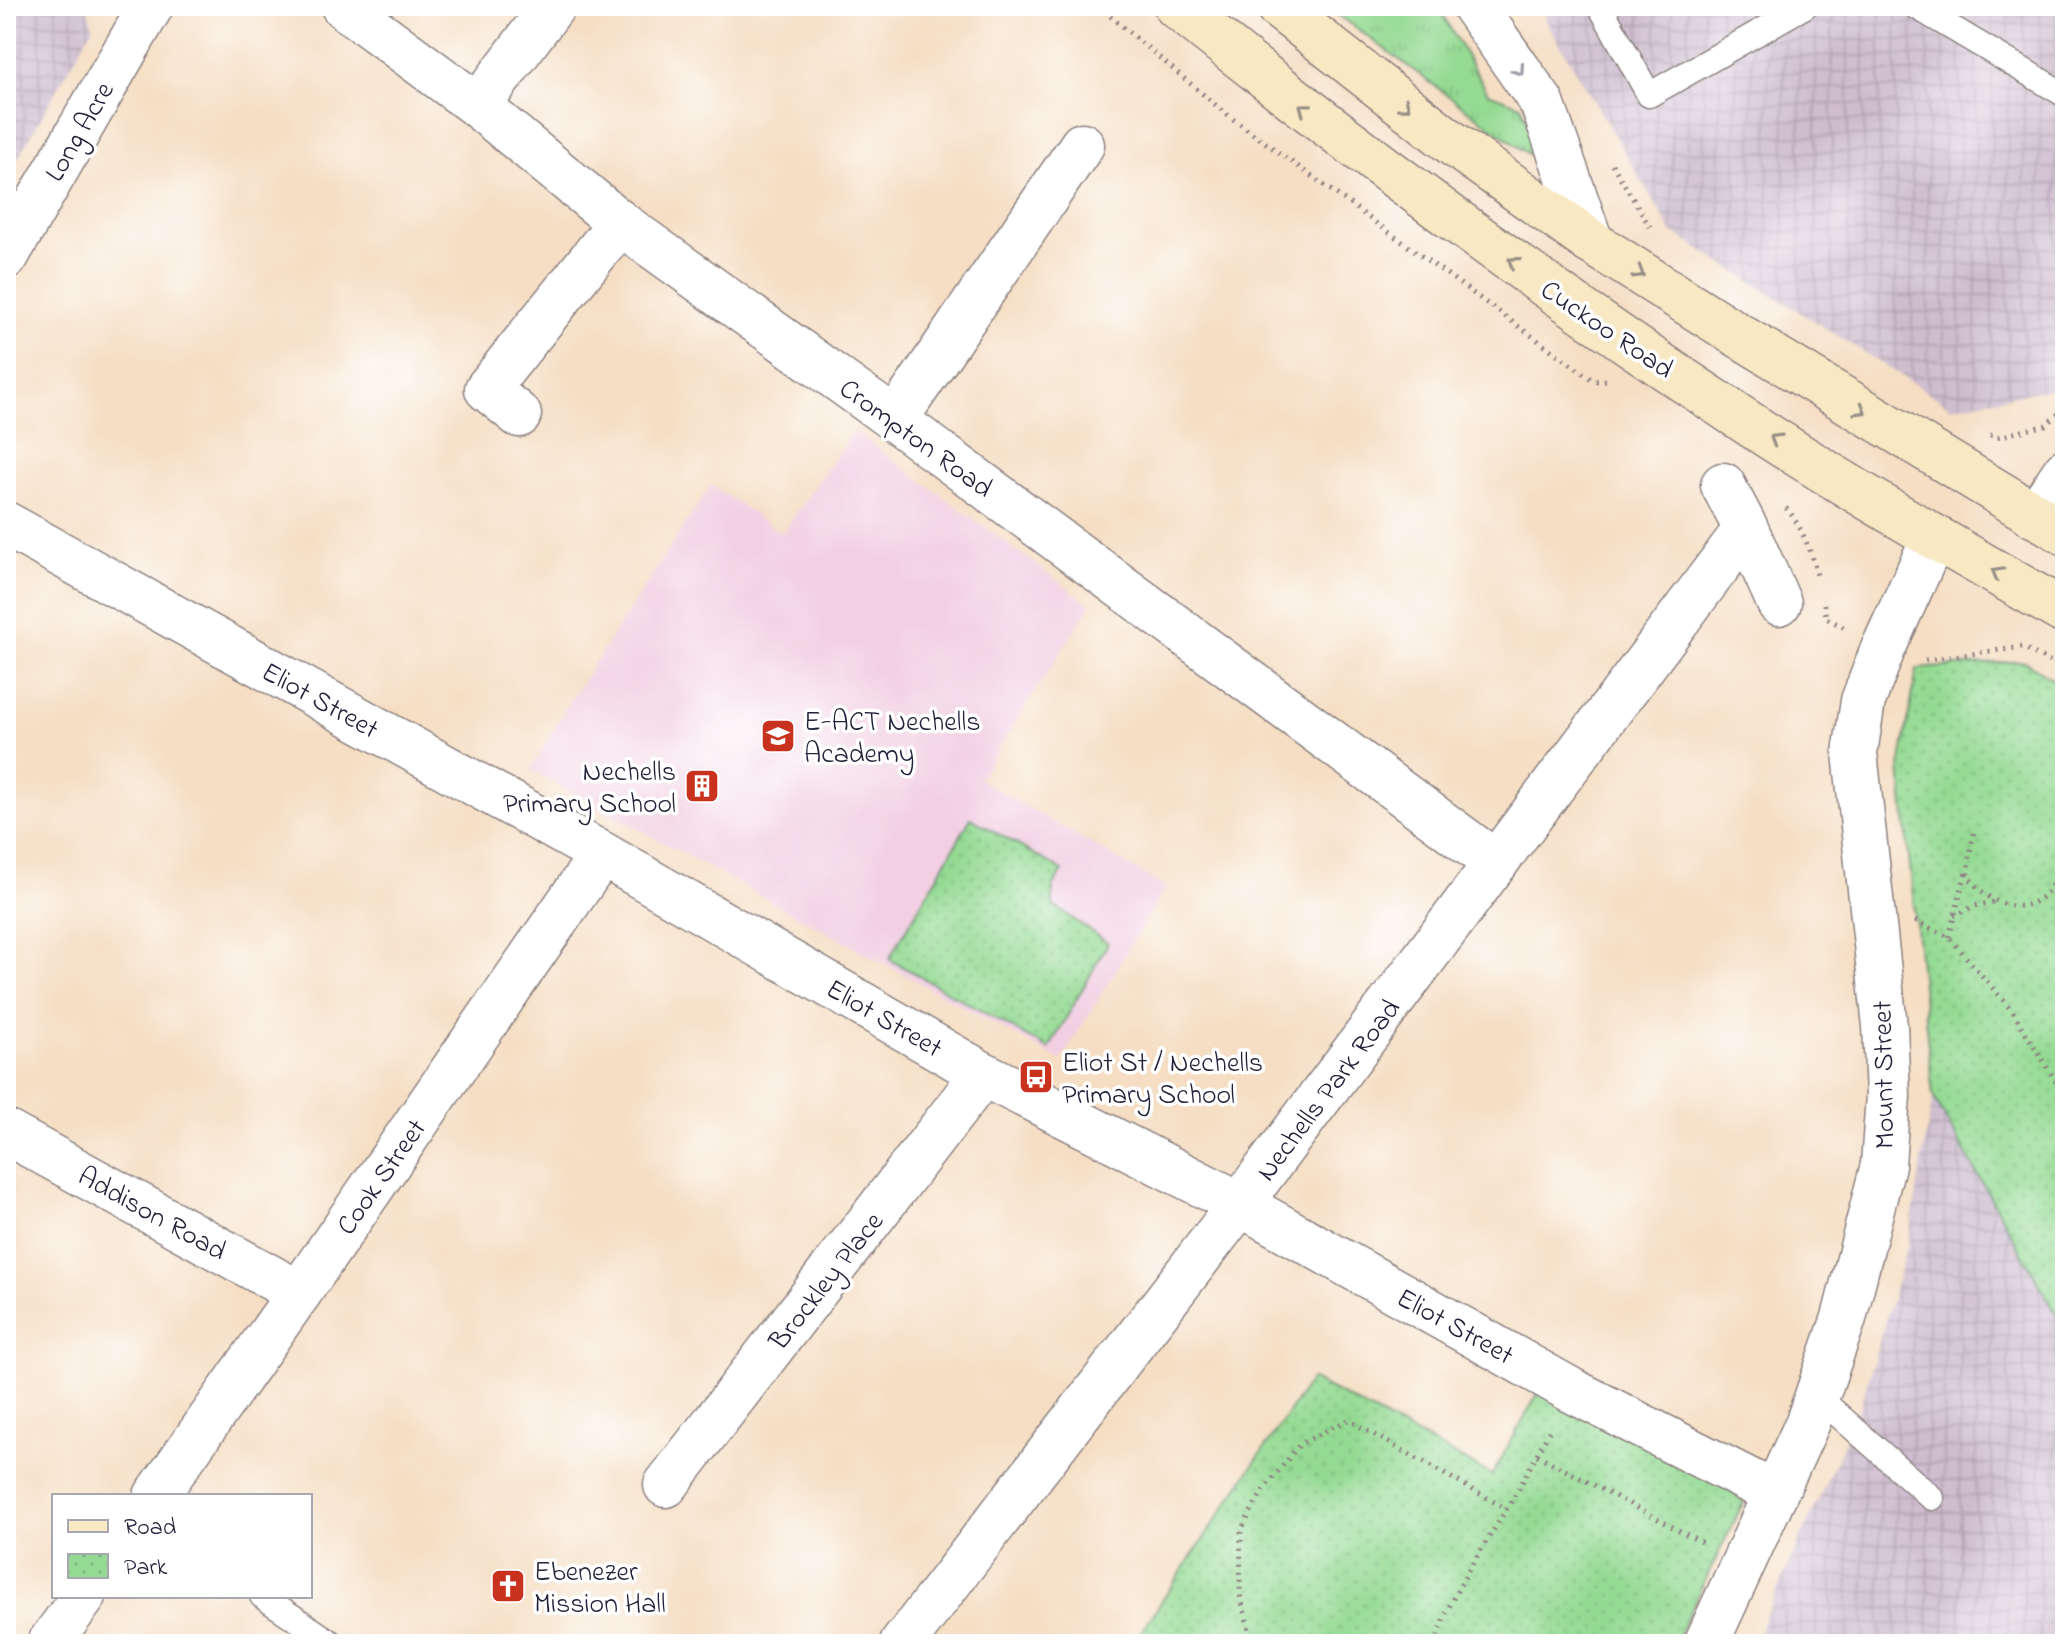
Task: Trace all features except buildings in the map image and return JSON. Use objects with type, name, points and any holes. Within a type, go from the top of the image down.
[{"type":"main road","name":"Cuckoo Road","points":[[1176,6],[1408,187],[1549,288],[1734,414],[1934,537],[2065,612]]},
{"type":"main road","points":[[1277,6],[1452,143],[1591,242],[2050,524]]},
{"type":"street","name":"Long Acre","points":[[6,257],[151,6]]},
{"type":"street","name":"Crompton Road","points":[[343,6],[478,106],[620,223],[895,420],[1496,863]]},
{"type":"street","points":[[478,106],[553,6]]},
{"type":"street","points":[[1474,6],[1542,103],[1591,242]]},
{"type":"street","points":[[895,420],[1082,145]]},
{"type":"street","points":[[519,415],[487,389],[620,223]]},
{"type":"street","points":[[2050,524],[2065,471]]},
{"type":"street","points":[[1723,485],[1779,603]]},
{"type":"street","name":"Eliot Street","points":[[6,524],[602,854],[983,1074],[1240,1204],[1571,1390],[1774,1493]]},
{"type":"street","name":"Nechells Park Road","points":[[902,1644],[1240,1204],[1746,529]]},
{"type":"street","name":"Mount Street","points":[[1706,1644],[1808,1422],[1844,1318],[1883,1165],[1888,1096],[1885,1026],[1855,753],[1863,701],[1934,537]]},
{"type":"street","name":"Cook Street","points":[[157,1494],[602,854]]},
{"type":"street","name":"Brockley Place","points":[[666,1485],[983,1074]]},
{"type":"street","name":"Addison Road","points":[[6,1132],[299,1293]]},
{"type":"street","points":[[49,1644],[83,1598]]},
{"type":"lane","points":[[1600,6],[1649,95],[1805,6]]},
{"type":"lane","points":[[1915,6],[2065,95]]},
{"type":"lane","points":[[1817,1396],[1932,1498]]},
{"type":"lane","points":[[265,1598],[333,1644]]},
{"type":"path","points":[[1098,6],[1230,117],[1594,381],[1609,380]]},
{"type":"path","points":[[1985,435],[1998,437],[2046,425],[2065,408]]},
{"type":"path","points":[[1912,662],[2023,647],[2065,671]]},
{"type":"path","points":[[1949,937],[1974,833]]},
{"type":"path","points":[[1967,867],[1974,885],[1994,901],[2019,906],[2042,897],[2051,887],[2065,859]]},
{"type":"path","points":[[1954,916],[1994,901]]},
{"type":"path","points":[[1913,920],[1949,937],[2013,1012],[2065,1096]]},
{"type":"path","points":[[1436,1644],[1439,1628],[1470,1569],[1507,1509],[1571,1390]]},
{"type":"path","points":[[1253,1644],[1240,1595],[1241,1530],[1262,1492],[1300,1444],[1348,1420],[1507,1509]]},
{"type":"path","points":[[1537,1455],[1710,1547]]},
{"type":"shaded area","points":[[6,6],[87,6],[93,27],[6,179]]},
{"type":"shaded area","points":[[1546,6],[2065,6],[2065,386],[1951,407],[1672,232],[1545,19]]},
{"type":"shaded area","name":"E-ACT Nechells Academy","points":[[854,431],[1091,605],[979,779],[1166,887],[1061,1061],[531,770],[569,702],[711,485],[782,533]]},
{"type":"shaded area","points":[[1933,1096],[2065,1329],[2065,1644],[1753,1644],[1860,1407],[1908,1243]]},
{"type":"green space","points":[[1326,6],[1437,6],[1488,93],[1521,105],[1543,165]]},
{"type":"green space","points":[[2024,661],[2065,687],[2065,1329],[1933,1096],[1900,767],[1917,669]]},
{"type":"green space","points":[[971,818],[1063,871],[1053,887],[1053,905],[1108,943],[1049,1049],[889,959]]},
{"type":"green space","points":[[1311,1379],[1492,1475],[1541,1388],[1746,1497],[1674,1644],[1133,1644]]},
{"type":"place","name":"E-ACT Nechells Academy","points":[[778,736]]},
{"type":"place","name":"Nechells Primary School","points":[[702,786]]},
{"type":"place","name":"Eliot St / Nechells Primary School","points":[[1036,1077]]},
{"type":"place","name":"Ebenezer Mission Hall","points":[[508,1586]]}]
